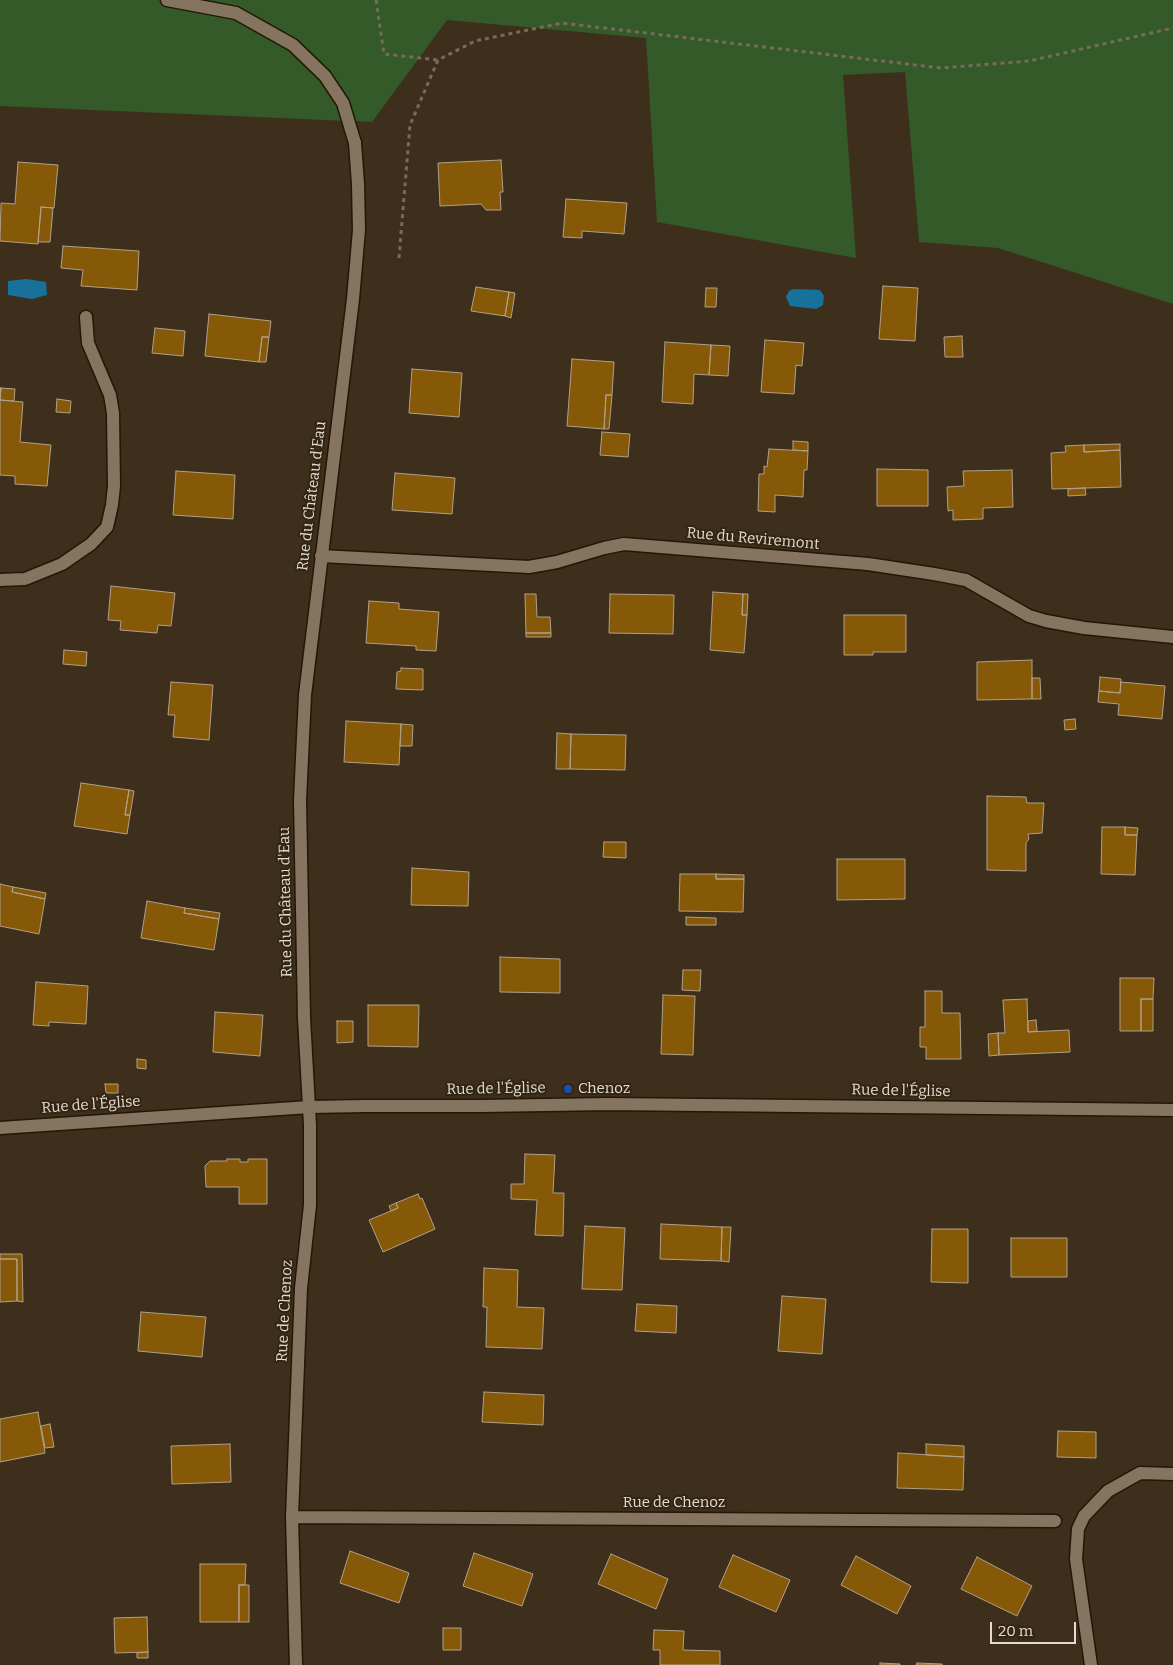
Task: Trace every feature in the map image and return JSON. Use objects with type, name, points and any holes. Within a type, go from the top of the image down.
[{"type":"street","name":"Rue du Château d'Eau","points":[[167,0],[236,13],[292,45],[325,76],[342,103],[355,143],[359,230],[353,299],[305,695],[300,800],[304,1018],[309,1107]]},
{"type":"street","points":[[0,580],[25,580],[62,564],[91,544],[107,527],[114,486],[113,413],[110,395],[88,342],[86,317]]},
{"type":"street","name":"Rue du Reviremont","points":[[321,556],[529,567],[558,562],[624,544],[868,564],[966,580],[1029,616],[1046,621],[1084,628],[1173,637]]},
{"type":"street","name":"Rue de l'Église","points":[[0,1128],[309,1107],[609,1104],[1173,1110]]},
{"type":"street","name":"Rue de Chenoz","points":[[296,1665],[292,1517],[301,1288],[309,1217],[309,1107]]},
{"type":"street","points":[[1091,1665],[1076,1559],[1078,1529],[1084,1516],[1108,1491],[1140,1473],[1173,1474]]},
{"type":"street","name":"Rue de Chenoz","points":[[292,1517],[1055,1521]]},
{"type":"path","points":[[376,0],[384,54],[438,60],[475,41],[562,23],[941,68],[1029,61],[1173,28]]},
{"type":"path","points":[[399,258],[410,125],[438,60]]},
{"type":"green space","points":[[0,0],[1173,0],[1173,304],[998,248],[919,242],[905,72],[843,75],[856,258],[657,222],[646,38],[447,20],[372,122],[0,106]]},
{"type":"water","points":[[26,279],[46,282],[47,295],[32,299],[8,295],[8,281]]},
{"type":"water","points":[[793,289],[820,290],[824,296],[823,305],[816,309],[790,306],[786,297],[789,291]]},
{"type":"building","points":[[501,160],[503,192],[500,192],[501,210],[486,210],[481,204],[440,206],[438,163]]},
{"type":"building","points":[[18,162],[58,165],[54,208],[41,207],[38,244],[0,241],[1,203],[15,204]]},
{"type":"building","points":[[566,199],[627,203],[624,234],[582,231],[582,238],[563,237]]},
{"type":"building","points":[[41,207],[53,208],[50,242],[38,242]]},
{"type":"building","points":[[63,246],[139,251],[137,290],[81,286],[83,270],[61,268]]},
{"type":"building","points":[[883,286],[918,288],[915,341],[879,339]]},
{"type":"building","points":[[476,287],[509,292],[505,316],[471,311]]},
{"type":"building","points":[[706,288],[717,288],[716,307],[705,307]]},
{"type":"building","points":[[509,292],[515,293],[511,318],[505,316]]},
{"type":"building","points":[[209,314],[271,321],[269,337],[262,337],[259,362],[205,356]]},
{"type":"building","points":[[155,328],[185,331],[183,356],[152,353]]},
{"type":"building","points":[[962,336],[963,357],[945,357],[944,337]]},
{"type":"building","points":[[262,337],[269,337],[266,362],[259,362]]},
{"type":"building","points":[[765,340],[804,343],[802,366],[796,365],[794,394],[761,392]]},
{"type":"building","points":[[665,342],[711,345],[709,375],[694,374],[693,404],[662,402]]},
{"type":"building","points":[[711,345],[730,346],[728,376],[709,375]]},
{"type":"building","points":[[572,359],[614,362],[612,395],[606,395],[604,429],[567,426]]},
{"type":"building","points":[[412,369],[462,373],[459,417],[409,413]]},
{"type":"building","points":[[1,388],[15,389],[14,401],[0,400]]},
{"type":"building","points":[[606,395],[612,395],[609,429],[604,429]]},
{"type":"building","points":[[57,399],[71,401],[70,413],[56,412]]},
{"type":"building","points":[[0,400],[23,402],[20,442],[51,445],[47,486],[15,484],[15,476],[0,475]]},
{"type":"building","points":[[602,432],[630,434],[628,457],[600,455]]},
{"type":"building","points":[[793,441],[808,442],[808,451],[793,450]]},
{"type":"building","points":[[1120,444],[1120,450],[1084,452],[1084,445]]},
{"type":"building","points":[[1084,445],[1084,452],[1120,450],[1121,487],[1052,489],[1051,453],[1066,452],[1065,446]]},
{"type":"building","points":[[769,449],[808,451],[807,470],[804,470],[803,497],[775,495],[775,512],[758,511],[759,474],[764,474],[764,466],[767,467]]},
{"type":"building","points":[[877,469],[928,470],[928,506],[877,506]]},
{"type":"building","points":[[1012,470],[1013,507],[983,508],[983,519],[953,520],[953,510],[948,511],[947,487],[964,486],[963,471]]},
{"type":"building","points":[[176,471],[235,475],[233,519],[173,515]]},
{"type":"building","points":[[395,473],[455,478],[452,514],[392,510]]},
{"type":"building","points":[[1085,488],[1086,495],[1068,496],[1068,489]]},
{"type":"building","points":[[111,586],[175,593],[171,626],[158,625],[157,633],[120,630],[121,621],[108,620]]},
{"type":"building","points":[[713,592],[743,594],[742,615],[747,615],[744,653],[710,650]]},
{"type":"building","points":[[525,594],[536,594],[537,617],[550,617],[551,633],[526,633]]},
{"type":"building","points":[[610,594],[674,595],[673,634],[609,633]]},
{"type":"building","points":[[743,594],[748,594],[747,615],[742,615]]},
{"type":"building","points":[[369,601],[399,603],[399,609],[439,612],[436,651],[416,650],[416,646],[366,643]]},
{"type":"building","points":[[844,615],[906,615],[906,652],[873,652],[873,655],[844,655]]},
{"type":"building","points":[[526,633],[551,633],[551,637],[526,637]]},
{"type":"building","points":[[64,650],[87,652],[86,666],[63,664]]},
{"type":"building","points":[[1032,660],[1032,699],[977,700],[977,662]]},
{"type":"building","points":[[401,668],[423,669],[423,690],[396,689],[397,672],[401,671]]},
{"type":"building","points":[[1100,677],[1121,679],[1120,693],[1099,691]]},
{"type":"building","points":[[1032,678],[1040,678],[1041,699],[1032,699]]},
{"type":"building","points":[[171,682],[213,685],[209,740],[173,737],[175,715],[168,715]]},
{"type":"building","points":[[1121,682],[1165,686],[1162,719],[1118,715],[1119,704],[1098,702],[1099,691],[1120,693]]},
{"type":"building","points":[[1075,719],[1076,729],[1065,730],[1064,720]]},
{"type":"building","points":[[346,721],[401,724],[399,765],[344,762]]},
{"type":"building","points":[[401,724],[413,725],[412,746],[400,746]]},
{"type":"building","points":[[557,733],[571,734],[570,769],[556,769]]},
{"type":"building","points":[[571,734],[626,735],[625,770],[570,769]]},
{"type":"building","points":[[81,783],[129,790],[125,815],[130,815],[127,834],[74,826]]},
{"type":"building","points":[[129,790],[134,791],[130,815],[125,815]]},
{"type":"building","points":[[987,796],[1026,797],[1027,803],[1044,803],[1042,833],[1028,834],[1029,839],[1026,843],[1026,871],[987,870]]},
{"type":"building","points":[[1102,827],[1125,827],[1125,835],[1137,835],[1135,875],[1101,874]]},
{"type":"building","points":[[1125,827],[1138,828],[1137,835],[1125,835]]},
{"type":"building","points":[[604,842],[626,842],[626,858],[603,857]]},
{"type":"building","points":[[837,859],[905,859],[905,899],[837,900]]},
{"type":"building","points":[[412,868],[469,872],[468,906],[411,905]]},
{"type":"building","points":[[680,874],[716,874],[716,879],[744,879],[743,912],[679,911]]},
{"type":"building","points":[[716,874],[744,875],[744,879],[716,879]]},
{"type":"building","points":[[0,884],[13,887],[12,892],[45,899],[39,934],[0,926]]},
{"type":"building","points":[[13,887],[46,893],[45,899],[12,892]]},
{"type":"building","points":[[147,901],[185,908],[184,913],[219,919],[214,950],[141,938]]},
{"type":"building","points":[[185,908],[220,913],[219,919],[184,913]]},
{"type":"building","points":[[686,917],[716,918],[716,925],[686,925]]},
{"type":"building","points":[[500,957],[560,959],[560,993],[500,992]]},
{"type":"building","points":[[683,970],[701,970],[700,991],[682,990]]},
{"type":"building","points":[[1120,978],[1154,978],[1153,999],[1141,999],[1141,1031],[1120,1031]]},
{"type":"building","points":[[36,982],[88,986],[86,1024],[49,1022],[49,1026],[33,1025]]},
{"type":"building","points":[[925,991],[942,991],[942,1013],[960,1013],[961,1059],[926,1059],[926,1047],[920,1047],[920,1027],[925,1027]]},
{"type":"building","points":[[663,995],[695,996],[693,1055],[661,1054]]},
{"type":"building","points":[[1027,999],[1028,1032],[1069,1030],[1070,1052],[999,1055],[998,1033],[1005,1033],[1003,1000]]},
{"type":"building","points":[[1141,999],[1153,999],[1153,1031],[1141,1031]]},
{"type":"building","points":[[368,1005],[419,1005],[418,1047],[368,1046]]},
{"type":"building","points":[[215,1012],[263,1015],[260,1056],[213,1052]]},
{"type":"building","points":[[1036,1020],[1037,1031],[1028,1032],[1028,1021]]},
{"type":"building","points":[[337,1021],[353,1021],[353,1042],[337,1043]]},
{"type":"building","points":[[998,1033],[999,1055],[989,1056],[988,1034]]},
{"type":"building","points":[[137,1059],[146,1060],[146,1069],[137,1068]]},
{"type":"building","points":[[105,1084],[118,1084],[118,1093],[106,1093]]},
{"type":"building","points":[[525,1154],[555,1155],[553,1193],[564,1193],[563,1236],[535,1235],[537,1200],[511,1199],[511,1184],[524,1184]]},
{"type":"building","points":[[227,1159],[240,1159],[240,1162],[248,1162],[248,1159],[267,1159],[267,1204],[239,1204],[239,1187],[206,1187],[205,1166],[210,1161],[227,1161]]},
{"type":"building","points":[[418,1194],[420,1199],[422,1198],[435,1229],[383,1252],[369,1220],[398,1208],[396,1203]]},
{"type":"building","points":[[396,1203],[398,1208],[391,1211],[389,1206]]},
{"type":"building","points":[[661,1224],[722,1227],[721,1261],[660,1259]]},
{"type":"building","points":[[585,1226],[625,1228],[622,1290],[582,1289]]},
{"type":"building","points":[[722,1227],[731,1227],[729,1262],[721,1261]]},
{"type":"building","points":[[932,1229],[968,1229],[968,1283],[931,1282]]},
{"type":"building","points":[[1011,1238],[1067,1238],[1067,1277],[1011,1277]]},
{"type":"building","points":[[0,1254],[22,1254],[23,1302],[17,1301],[17,1259],[0,1259]]},
{"type":"building","points":[[0,1259],[17,1259],[17,1301],[0,1302]]},
{"type":"building","points":[[484,1268],[518,1270],[517,1307],[544,1308],[542,1349],[486,1347],[487,1307],[483,1307]]},
{"type":"building","points":[[782,1296],[826,1299],[822,1354],[778,1351]]},
{"type":"building","points":[[637,1304],[677,1306],[676,1333],[635,1331]]},
{"type":"building","points":[[141,1312],[206,1317],[202,1357],[138,1351]]},
{"type":"building","points":[[484,1392],[544,1395],[543,1425],[482,1422]]},
{"type":"building","points":[[38,1412],[45,1453],[0,1462],[0,1419]]},
{"type":"building","points":[[50,1424],[54,1447],[45,1448],[41,1426]]},
{"type":"building","points":[[1058,1431],[1096,1432],[1096,1458],[1057,1457]]},
{"type":"building","points":[[230,1444],[231,1482],[172,1484],[171,1446]]},
{"type":"building","points":[[926,1444],[964,1446],[964,1457],[926,1455]]},
{"type":"building","points":[[898,1453],[964,1457],[963,1490],[897,1488]]},
{"type":"building","points":[[350,1551],[409,1573],[399,1603],[340,1583]]},
{"type":"building","points":[[474,1553],[533,1574],[522,1606],[463,1586]]},
{"type":"building","points":[[611,1554],[668,1579],[656,1609],[598,1584]]},
{"type":"building","points":[[733,1555],[790,1580],[776,1612],[719,1587]]},
{"type":"building","points":[[856,1556],[911,1586],[897,1614],[841,1585]]},
{"type":"building","points":[[977,1557],[1032,1586],[1017,1616],[961,1589]]},
{"type":"building","points":[[200,1564],[246,1564],[245,1585],[239,1585],[239,1622],[200,1622]]},
{"type":"building","points":[[239,1585],[249,1585],[249,1622],[239,1622]]},
{"type":"building","points":[[147,1617],[148,1652],[115,1653],[114,1618]]},
{"type":"building","points":[[443,1628],[461,1628],[461,1650],[443,1650]]},
{"type":"building","points":[[654,1630],[684,1631],[683,1650],[720,1651],[720,1665],[660,1665],[660,1650],[653,1650]]},
{"type":"building","points":[[148,1652],[148,1658],[137,1658],[137,1653]]},
{"type":"building","points":[[880,1663],[900,1664],[900,1665],[880,1665]]},
{"type":"building","points":[[917,1663],[942,1664],[942,1665],[916,1665]]},
{"type":"place","name":"Chenoz","points":[[568,1089]]}]
